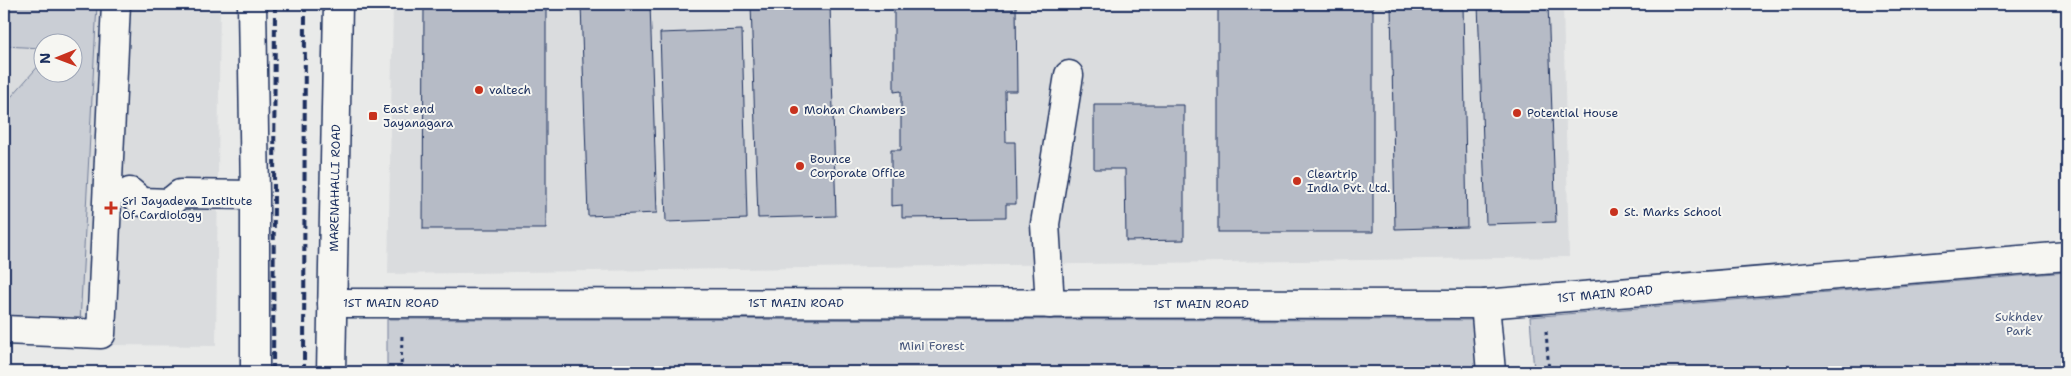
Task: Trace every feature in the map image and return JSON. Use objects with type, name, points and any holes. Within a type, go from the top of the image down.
[{"type":"street","points":[[4,330],[101,334],[119,192],[116,4]]},
{"type":"street","points":[[252,4],[255,372]]},
{"type":"street","points":[[262,372],[265,4]]},
{"type":"street","points":[[316,372],[321,4]]},
{"type":"street","name":"MARENAHALLI ROAD","points":[[331,372],[338,4]]},
{"type":"street","points":[[1050,304],[1045,224],[1069,75]]},
{"type":"street","points":[[119,192],[142,184],[170,184],[180,194],[255,195]]},
{"type":"street","name":"1ST MAIN ROAD","points":[[332,303],[1485,304],[2067,256]]},
{"type":"street","points":[[1485,304],[1491,372]]},
{"type":"path","points":[[1546,331],[1549,372]]},
{"type":"shaded area","name":"Sri Jayadeva Institute Of Cardiology","points":[[4,4],[220,4],[216,346],[4,344]]},
{"type":"shaded area","points":[[393,4],[1563,4],[1569,257],[388,274]]},
{"type":"green space","points":[[4,4],[97,4],[80,323],[4,322],[4,105],[32,73],[32,82],[82,82],[82,32],[32,32],[32,47],[4,46]]},
{"type":"green space","name":"Sukhdev Park","points":[[2067,272],[2067,372],[1534,372],[1530,317]]},
{"type":"green space","name":"Mini Forest","points":[[387,319],[1475,320],[1480,372],[387,372]]},
{"type":"building","points":[[424,4],[546,4],[546,229],[423,229]]},
{"type":"building","points":[[581,4],[650,4],[657,213],[588,216]]},
{"type":"building","name":"Mohan Chambers","points":[[751,4],[830,4],[836,216],[758,218]]},
{"type":"building","points":[[894,4],[1016,4],[1017,91],[1005,91],[1006,142],[1015,142],[1016,204],[1006,204],[1006,217],[902,218],[902,205],[891,206],[891,150],[901,150],[901,91],[894,92]]},
{"type":"building","points":[[1218,4],[1373,4],[1373,232],[1218,232]]},
{"type":"building","points":[[1391,4],[1463,4],[1467,227],[1395,229]]},
{"type":"building","name":"Potential House","points":[[1478,4],[1548,4],[1556,222],[1486,224]]},
{"type":"building","points":[[742,30],[747,219],[666,222],[660,33]]},
{"type":"building","points":[[1094,105],[1184,105],[1184,240],[1126,241],[1125,169],[1094,169]]},
{"type":"railway","points":[[273,372],[275,4]]},
{"type":"railway","points":[[304,372],[305,4]]},
{"type":"place","name":"valtech","points":[[479,90]]},
{"type":"place","name":"Mohan Chambers","points":[[794,110]]},
{"type":"place","name":"Potential House","points":[[1517,113]]},
{"type":"place","name":"East end Jayanagara","points":[[373,116]]},
{"type":"place","name":"Bounce Corporate Office","points":[[800,166]]},
{"type":"place","name":"Cleartrip India Pvt. Ltd.","points":[[1297,181]]},
{"type":"place","name":"Sri Jayadeva Institute Of Cardiology","points":[[111,208]]},
{"type":"place","name":"St. Marks School","points":[[1614,212]]}]
